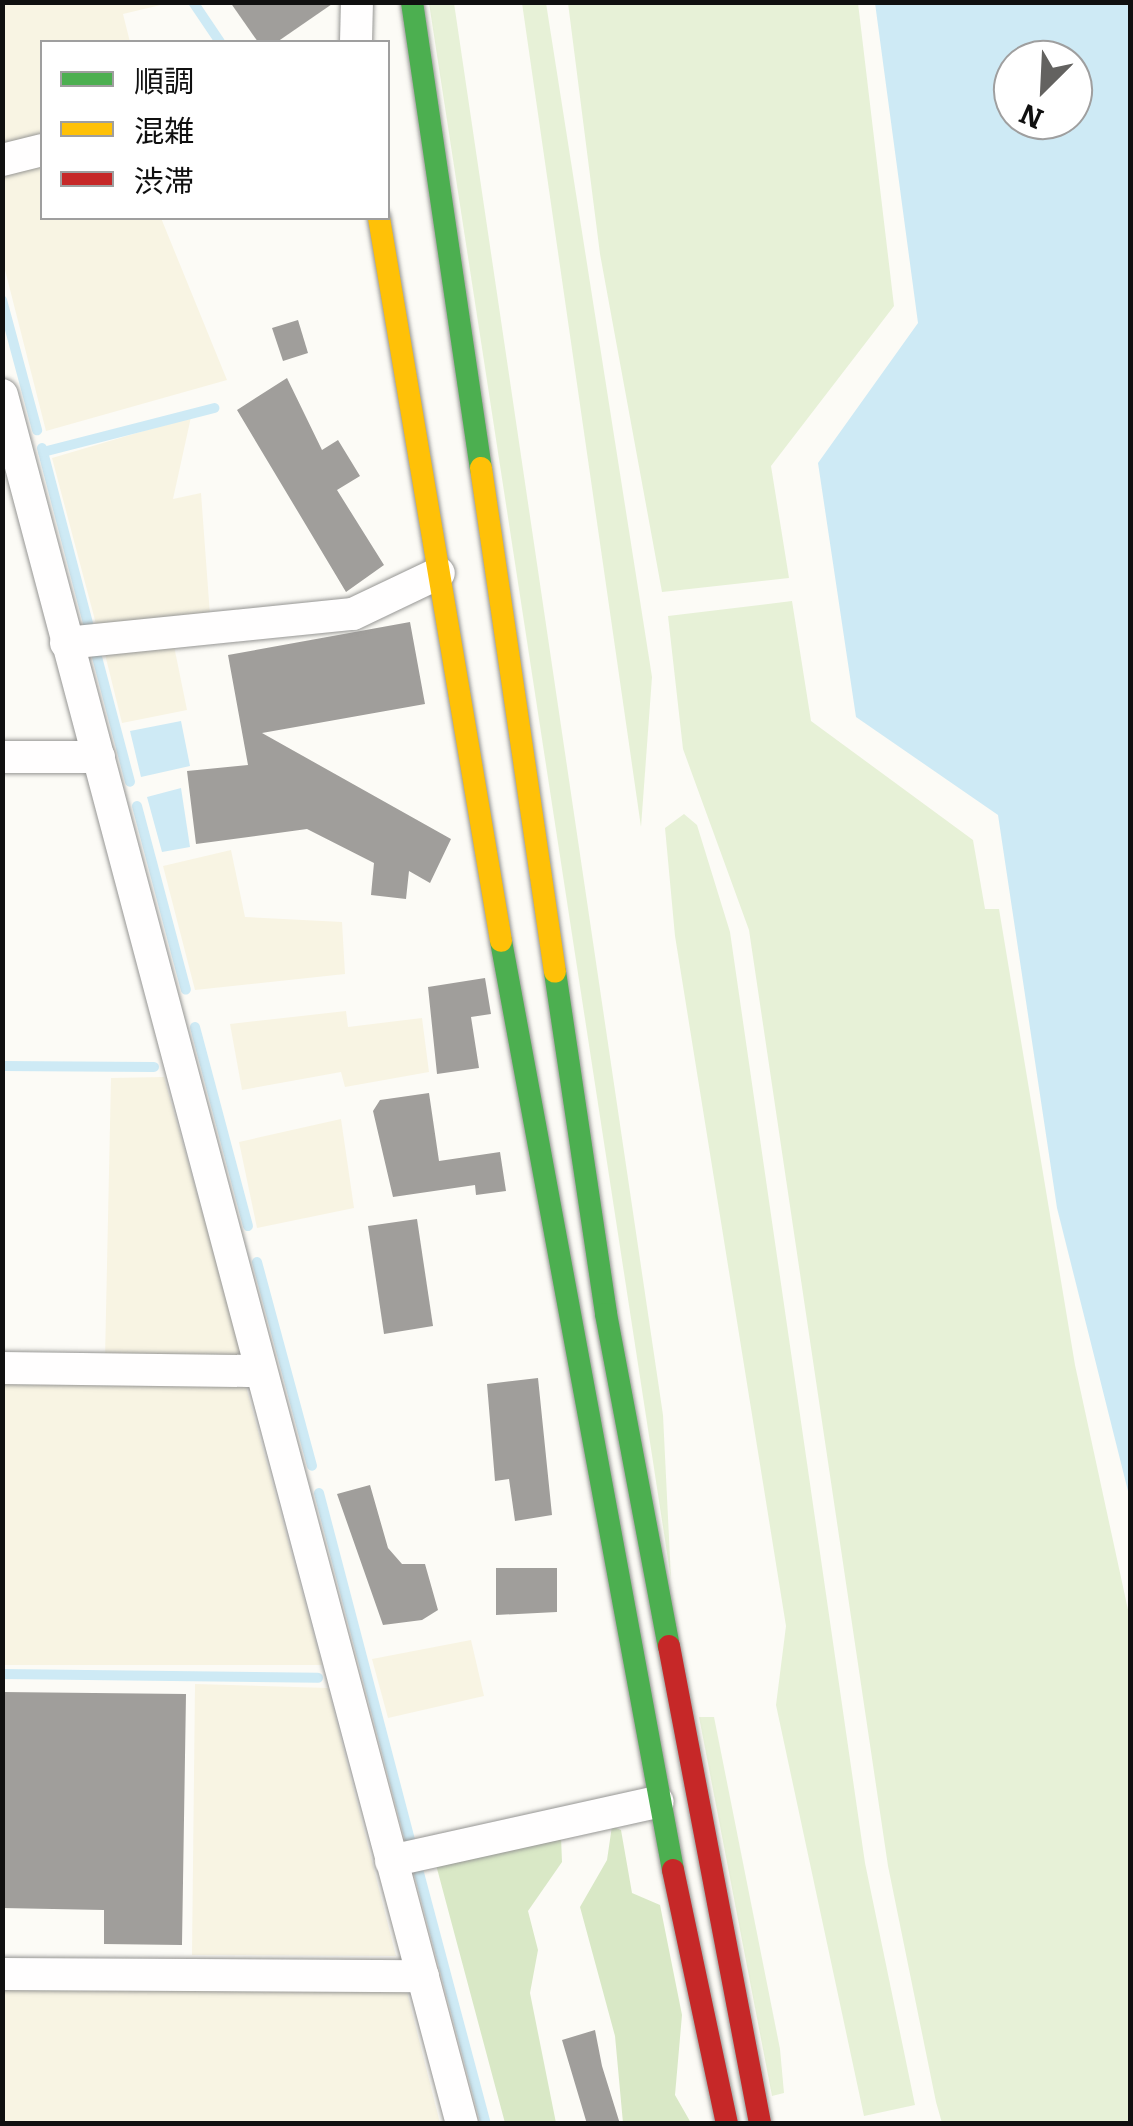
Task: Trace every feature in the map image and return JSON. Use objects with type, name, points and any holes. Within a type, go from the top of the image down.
[{"type":"street","points":[[356,40],[358,2]]},
{"type":"street","points":[[412,2],[606,1314],[760,2124]]},
{"type":"street","points":[[2,160],[40,150]]},
{"type":"street","points":[[378,220],[424,529],[439,573],[491,916],[511,968],[658,1802],[727,2124]]},
{"type":"street","points":[[2,394],[462,2124]]},
{"type":"street","points":[[66,643],[353,614],[439,573]]},
{"type":"street","points":[[2,757],[100,757]]},
{"type":"street","points":[[2,1368],[259,1371]]},
{"type":"street","points":[[391,1861],[658,1802]]},
{"type":"street","points":[[2,1974],[423,1976]]},
{"type":"shaded area","points":[[3,3],[169,3],[123,14],[130,40],[40,40],[40,136],[3,145]]},
{"type":"shaded area","points":[[40,162],[40,220],[162,220],[227,380],[46,431],[3,262],[2,172]]},
{"type":"shaded area","points":[[191,417],[173,499],[201,493],[210,615],[96,624],[52,458]]},
{"type":"shaded area","points":[[173,641],[187,710],[122,723],[104,650]]},
{"type":"shaded area","points":[[231,850],[245,917],[342,922],[345,974],[195,990],[163,866]]},
{"type":"shaded area","points":[[346,1011],[348,1027],[422,1018],[429,1072],[345,1087],[341,1072],[242,1090],[230,1024]]},
{"type":"shaded area","points":[[164,1077],[242,1353],[226,1359],[105,1359],[111,1078]]},
{"type":"shaded area","points":[[341,1119],[354,1208],[257,1228],[239,1142]]},
{"type":"shaded area","points":[[245,1383],[322,1665],[3,1665],[3,1384]]},
{"type":"shaded area","points":[[471,1640],[484,1696],[388,1718],[372,1659]]},
{"type":"shaded area","points":[[195,1684],[328,1688],[396,1956],[192,1955]]},
{"type":"shaded area","points":[[3,1990],[407,1992],[440,2123],[3,2124]]},
{"type":"green space","points":[[429,3],[454,3],[663,1415],[671,1579]]},
{"type":"green space","points":[[522,3],[546,3],[652,677],[641,827]]},
{"type":"green space","points":[[568,3],[858,3],[894,306],[771,466],[789,578],[662,592],[600,254]]},
{"type":"green space","points":[[792,601],[811,721],[973,840],[985,909],[999,909],[1075,1365],[1130,1619],[1130,2123],[942,2123],[936,2102],[888,1866],[749,930],[683,749],[668,616]]},
{"type":"green space","points":[[684,814],[697,825],[730,932],[865,1863],[915,2105],[864,2116],[776,1705],[786,1626],[675,936],[665,828]]},
{"type":"green space","points":[[699,1717],[714,1717],[780,2049],[784,2093],[772,2096]]},
{"type":"green space","points":[[612,1826],[621,1830],[632,1893],[660,1905],[682,2015],[675,2095],[691,2123],[623,2123],[615,2036],[580,1907],[607,1860]]},
{"type":"green space","points":[[561,1837],[562,1862],[528,1911],[538,1950],[530,1993],[556,2123],[505,2123],[435,1861]]},
{"type":"water","points":[[875,3],[1130,3],[1130,1499],[1057,1208],[998,815],[856,717],[818,463],[918,323]]},
{"type":"water","points":[[181,721],[190,766],[141,777],[130,731]]},
{"type":"water","points":[[181,788],[190,847],[162,852],[147,797]]},
{"type":"building","points":[[230,2],[335,2],[280,40],[257,40]]},
{"type":"building","points":[[298,320],[308,353],[283,361],[272,328]]},
{"type":"building","points":[[287,378],[322,450],[338,440],[360,476],[337,490],[384,565],[346,592],[237,410]]},
{"type":"building","points":[[410,622],[425,704],[262,733],[451,839],[430,883],[409,871],[406,899],[371,895],[374,863],[307,829],[196,844],[187,771],[248,765],[228,655]]},
{"type":"building","points":[[485,978],[491,1014],[471,1017],[479,1068],[437,1074],[428,987]]},
{"type":"building","points":[[429,1093],[439,1161],[500,1152],[506,1191],[476,1195],[475,1185],[393,1197],[373,1111],[380,1100]]},
{"type":"building","points":[[417,1219],[433,1326],[384,1334],[368,1226]]},
{"type":"building","points":[[538,1378],[552,1515],[515,1521],[509,1479],[495,1481],[487,1384]]},
{"type":"building","points":[[370,1485],[388,1548],[402,1564],[425,1564],[438,1610],[422,1620],[383,1625],[337,1494]]},
{"type":"building","points":[[496,1568],[557,1568],[557,1612],[496,1615]]},
{"type":"building","points":[[2,1692],[186,1694],[182,1945],[104,1944],[104,1910],[2,1908]]},
{"type":"building","points":[[595,2030],[620,2124],[587,2124],[562,2040]]},
{"type":"waterway","points":[[193,2],[219,40]]},
{"type":"waterway","points":[[2,300],[37,430]]},
{"type":"waterway","points":[[43,452],[214,408]]},
{"type":"waterway","points":[[42,448],[88,623]]},
{"type":"waterway","points":[[97,657],[130,782]]},
{"type":"waterway","points":[[137,806],[186,990]]},
{"type":"waterway","points":[[195,1027],[248,1226]]},
{"type":"waterway","points":[[2,1066],[154,1067]]},
{"type":"waterway","points":[[257,1262],[312,1466]]},
{"type":"waterway","points":[[319,1493],[410,1840]]},
{"type":"waterway","points":[[2,1674],[318,1678]]},
{"type":"waterway","points":[[418,1869],[486,2124]]},
{"type":"traffic: fast","points":[[412,2],[481,468]]},
{"type":"traffic: fast","points":[[501,941],[673,1870]]},
{"type":"traffic: fast","points":[[555,972],[606,1314],[669,1646]]},
{"type":"traffic: slow","points":[[379,220],[501,941]]},
{"type":"traffic: slow","points":[[481,468],[555,972]]},
{"type":"traffic: jam","points":[[669,1646],[760,2124]]},
{"type":"traffic: jam","points":[[673,1870],[727,2124]]}]
